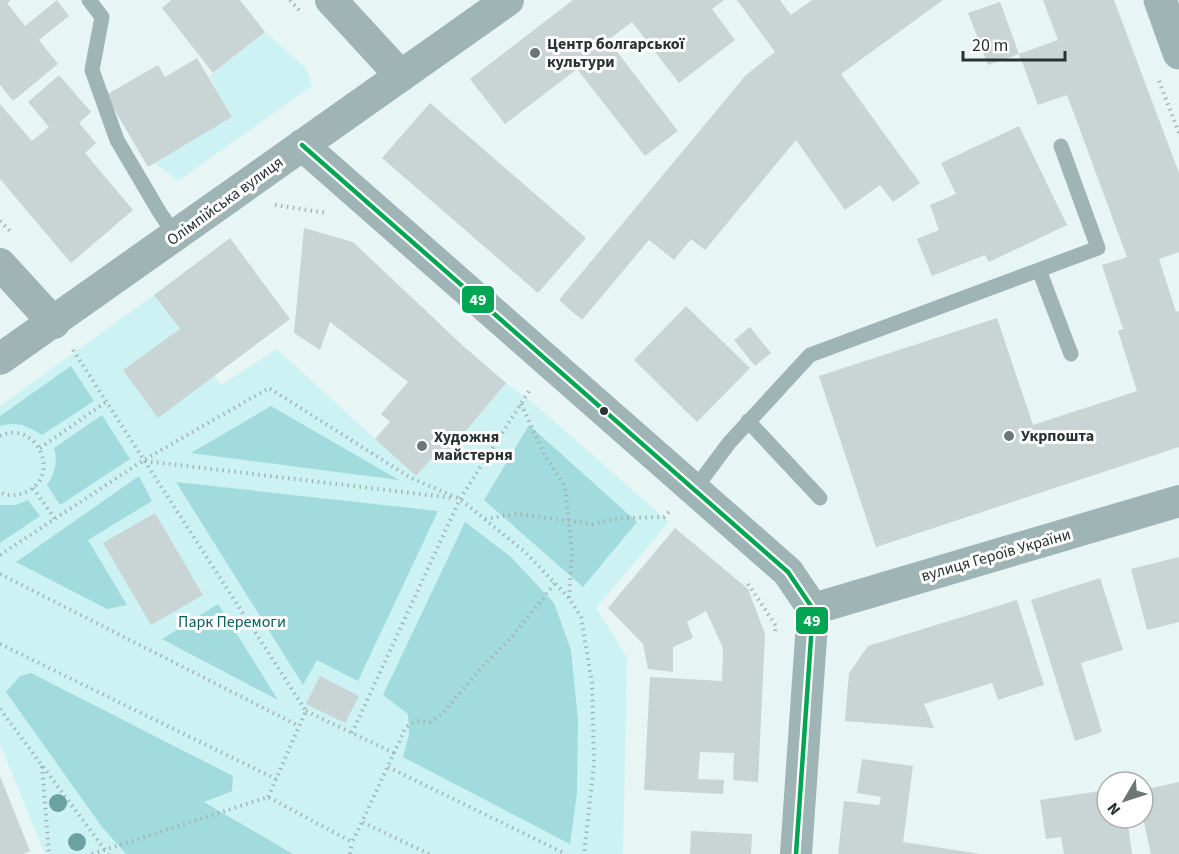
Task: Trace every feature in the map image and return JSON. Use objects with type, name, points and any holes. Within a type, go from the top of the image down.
[{"type":"street","points":[[331,0],[401,76]]},
{"type":"street","name":"Олімпійська вулиця","points":[[0,360],[62,335],[176,236],[508,0]]},
{"type":"street","points":[[1160,0],[1179,53]]},
{"type":"street","points":[[303,145],[683,500],[788,572],[813,609],[796,854]]},
{"type":"street","points":[[0,264],[62,335]]},
{"type":"street","name":"вулиця Героїв України","points":[[813,609],[1179,501]]},
{"type":"lane","points":[[89,0],[102,17],[92,70],[117,140],[159,213],[176,236]]},
{"type":"lane","points":[[683,500],[748,421],[810,355],[1098,248],[1061,146]]},
{"type":"lane","points":[[1039,270],[1071,354]]},
{"type":"lane","points":[[748,421],[820,498]]},
{"type":"path","points":[[274,204],[329,214]]},
{"type":"path","points":[[62,335],[306,711],[394,753]]},
{"type":"path","points":[[352,733],[460,499],[534,384]]},
{"type":"path","points":[[0,555],[144,460],[269,388],[411,478],[460,499],[525,552],[569,598],[581,617],[592,683],[594,764],[584,854]]},
{"type":"path","points":[[40,448],[106,402]]},
{"type":"path","points":[[521,404],[545,456],[566,487],[572,552],[569,598]]},
{"type":"path","points":[[0,436],[15,433],[25,435],[40,448],[45,465],[39,482],[33,488],[15,496],[0,492]]},
{"type":"path","points":[[144,460],[460,499]]},
{"type":"path","points":[[33,488],[55,519]]},
{"type":"path","points":[[485,519],[518,514],[592,524],[621,518],[664,517],[683,500]]},
{"type":"path","points":[[0,574],[299,726]]},
{"type":"path","points":[[743,575],[776,626],[775,637]]},
{"type":"path","points":[[350,854],[352,842],[406,727],[416,721],[430,722],[442,714],[480,669],[511,638],[555,583]]},
{"type":"path","points":[[0,644],[276,779]]},
{"type":"path","points":[[0,709],[107,852]]},
{"type":"path","points":[[268,797],[306,711]]},
{"type":"path","points":[[42,765],[49,854]]},
{"type":"path","points":[[388,767],[566,854]]},
{"type":"path","points":[[92,854],[107,852],[268,797],[352,842]]},
{"type":"path","points":[[362,822],[429,854]]},
{"type":"green space","points":[[265,32],[306,68],[312,86],[178,181],[155,163],[232,117],[209,77]]},
{"type":"green space","name":"Парк Перемоги","points":[[154,295],[221,385],[277,349],[416,476],[432,458],[438,464],[506,383],[538,407],[669,522],[596,608],[627,657],[623,854],[45,854],[0,744],[0,406]]},
{"type":"shaded area","points":[[71,366],[94,401],[42,435],[22,425],[0,426],[0,416]]},
{"type":"shaded area","points":[[271,406],[399,480],[191,453]]},
{"type":"shaded area","points":[[102,415],[130,459],[60,505],[47,485],[55,467],[54,448]]},
{"type":"shaded area","points":[[529,425],[637,522],[583,587],[484,500]]},
{"type":"shaded area","points":[[139,476],[152,501],[88,540],[127,605],[107,609],[16,562]]},
{"type":"shaded area","points":[[176,482],[438,511],[358,681],[317,660],[303,685]]},
{"type":"shaded area","points":[[28,500],[40,516],[0,543],[0,505],[16,505]]},
{"type":"shaded area","points":[[465,522],[511,557],[554,603],[571,650],[578,720],[577,793],[570,844],[403,757],[409,734],[408,714],[383,695]]},
{"type":"shaded area","points":[[218,604],[278,700],[162,639]]},
{"type":"shaded area","points":[[31,673],[233,776],[232,791],[204,802],[293,854],[126,854],[102,827],[6,692],[20,676]]},
{"type":"building","points":[[0,0],[11,0],[7,3],[25,26],[57,0],[69,16],[39,40],[58,64],[13,101],[0,85]]},
{"type":"building","points":[[171,0],[240,0],[265,32],[213,73],[162,8]]},
{"type":"building","points":[[573,0],[724,0],[712,9],[735,40],[679,83],[632,22],[608,40],[678,131],[645,156],[577,69],[505,124],[470,79]]},
{"type":"building","points":[[737,0],[780,0],[791,15],[812,0],[943,0],[841,74],[920,183],[893,202],[880,185],[845,210],[796,140],[705,250],[691,239],[674,260],[649,240],[582,320],[559,300],[746,75],[775,52]]},
{"type":"building","name":"Укрпошта","points":[[1043,0],[1114,0],[1179,173],[1179,252],[1159,259],[1176,312],[1179,311],[1179,447],[876,547],[819,376],[997,318],[1033,425],[1137,391],[1118,331],[1123,329],[1102,265],[1127,257],[1067,95],[1038,105],[1019,54],[1058,40]]},
{"type":"building","points":[[1000,2],[1019,54],[988,65],[968,13]]},
{"type":"building","points":[[197,58],[232,117],[148,167],[106,95],[158,65],[165,77]]},
{"type":"building","points":[[59,75],[91,112],[79,123],[96,143],[85,153],[133,210],[71,263],[0,179],[0,104],[32,141],[49,127],[28,102]]},
{"type":"building","points":[[430,103],[586,238],[538,293],[382,158]]},
{"type":"building","points":[[1019,126],[1067,225],[989,262],[985,255],[932,276],[917,239],[939,230],[930,205],[956,194],[941,163]]},
{"type":"building","points":[[304,228],[353,242],[461,344],[506,383],[438,464],[432,458],[416,476],[375,439],[390,422],[381,414],[408,382],[330,322],[320,350],[294,333]]},
{"type":"building","points":[[230,238],[290,319],[158,418],[123,370],[180,329],[154,295]]},
{"type":"building","points":[[686,306],[750,368],[697,422],[634,360]]},
{"type":"building","points":[[750,327],[771,353],[755,366],[734,340]]},
{"type":"building","points":[[155,513],[203,595],[151,625],[103,543]]},
{"type":"building","points":[[675,528],[748,589],[765,634],[758,782],[733,780],[734,753],[700,752],[698,779],[724,780],[723,794],[644,790],[650,677],[722,681],[723,648],[706,611],[687,622],[693,638],[673,647],[673,672],[648,669],[643,644],[608,608]]},
{"type":"building","points":[[1179,557],[1179,622],[1147,630],[1131,569]]},
{"type":"building","points":[[1100,578],[1123,650],[1081,663],[1102,732],[1075,741],[1031,600]]},
{"type":"building","points":[[1017,600],[1044,685],[998,700],[992,683],[924,704],[934,728],[845,721],[849,673],[868,646]]},
{"type":"building","points":[[320,676],[359,696],[345,723],[306,704]]},
{"type":"building","points":[[862,759],[913,766],[903,842],[981,854],[838,854],[844,801],[879,805],[881,797],[857,793]]},
{"type":"building","points":[[0,776],[30,851],[23,854],[0,854]]},
{"type":"building","points":[[1179,782],[1179,854],[1151,854],[1146,830],[1155,830],[1155,787]]},
{"type":"building","points":[[1095,792],[1095,830],[1129,830],[1132,854],[1064,854],[1061,837],[1046,839],[1040,800]]},
{"type":"building","points":[[691,831],[752,834],[751,854],[690,854]]},
{"type":"transit line","name":"49","points":[[302,145],[788,572],[813,609],[796,854]]},
{"type":"place","name":"Центр болгарської культури","points":[[535,53]]},
{"type":"place","name":"Укрпошта","points":[[1009,436]]},
{"type":"place","name":"Художня майстерня","points":[[422,446]]}]
